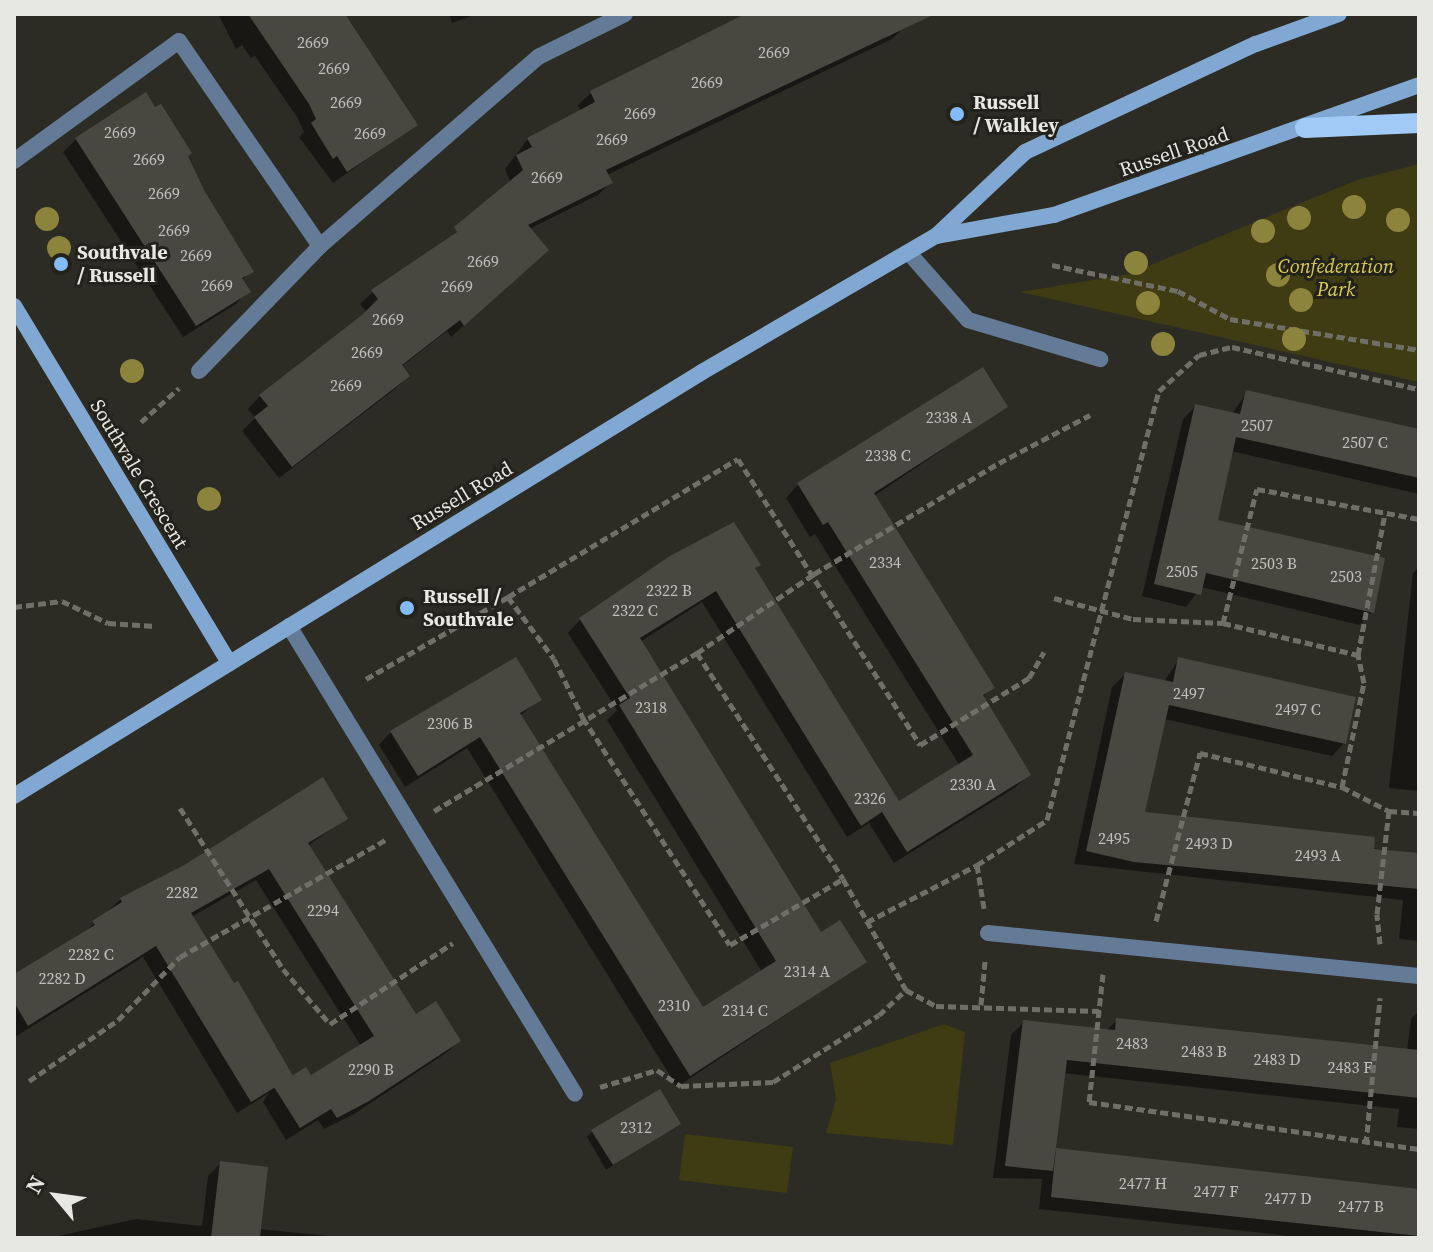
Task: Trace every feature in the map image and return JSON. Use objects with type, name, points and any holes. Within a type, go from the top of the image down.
[{"type":"main road","name":"Russell Road","points":[[14,796],[803,310],[936,236],[1025,152],[1256,44],[1339,14]]},
{"type":"main road","name":"Russell Road","points":[[936,236],[1054,215],[1419,85]]},
{"type":"main road","points":[[1305,128],[1419,123]]},
{"type":"main road","name":"Southvale Crescent","points":[[14,306],[229,663]]},
{"type":"lane","points":[[199,371],[320,246],[538,57],[625,14]]},
{"type":"lane","points":[[14,161],[179,41],[320,246]]},
{"type":"lane","points":[[909,253],[968,320],[1100,359]]},
{"type":"lane","points":[[289,626],[575,1094]]},
{"type":"lane","points":[[988,933],[1419,976]]},
{"type":"path","points":[[1052,265],[1178,291],[1230,319],[1419,350]]},
{"type":"path","points":[[867,922],[977,865],[1047,820],[1099,610],[1159,391],[1199,355],[1232,347],[1419,389]]},
{"type":"path","points":[[141,422],[199,371]]},
{"type":"path","points":[[29,1081],[118,1020],[180,957],[410,826],[583,718],[697,653],[814,574],[999,463],[1090,415]]},
{"type":"path","points":[[366,679],[738,459],[920,745],[1029,678],[1044,652]]},
{"type":"path","points":[[1223,623],[1257,489],[1419,519]]},
{"type":"path","points":[[1342,787],[1364,683],[1358,655],[1385,514]]},
{"type":"path","points":[[508,597],[554,659],[583,718],[730,945],[843,879]]},
{"type":"path","points":[[1054,598],[1133,619],[1223,623],[1358,655]]},
{"type":"path","points":[[14,607],[62,601],[108,623],[155,626]]},
{"type":"path","points":[[697,653],[843,879],[906,990],[936,1006],[1099,1011]]},
{"type":"path","points":[[1149,949],[1200,753],[1342,787],[1389,811],[1419,813]]},
{"type":"path","points":[[180,808],[283,969],[330,1024],[473,929]]},
{"type":"path","points":[[1106,945],[1089,1102],[1419,1149]]},
{"type":"path","points":[[575,1094],[657,1070],[681,1086],[773,1082],[879,1015],[906,990]]},
{"type":"green space","name":"Confederation Park","points":[[1419,164],[1419,382],[1020,292],[1129,274],[1357,180]]},
{"type":"green space","points":[[944,1024],[965,1032],[953,1145],[826,1133],[836,1099],[830,1063]]},
{"type":"green space","points":[[685,1134],[793,1147],[787,1193],[679,1180]]},
{"type":"building","points":[[248,14],[345,14],[418,125],[347,172],[337,156],[333,159],[311,123],[316,119],[309,104]]},
{"type":"building","points":[[745,14],[935,14],[606,170],[613,183],[528,225],[549,250],[464,326],[460,320],[402,365],[410,376],[292,467],[254,417],[268,406],[259,395],[362,315],[378,299],[371,290],[457,232],[454,227],[523,170],[516,155],[532,147],[527,138],[595,102],[590,91]]},
{"type":"building","points":[[146,92],[155,107],[161,104],[192,153],[188,156],[204,190],[254,272],[242,278],[251,292],[196,326],[75,138]]},
{"type":"building","points":[[983,367],[1008,407],[874,493],[995,688],[983,695],[1031,775],[907,852],[882,812],[861,826],[716,591],[640,638],[821,932],[840,920],[867,962],[690,1076],[480,737],[418,776],[390,731],[516,657],[542,700],[520,713],[703,1007],[776,961],[619,705],[630,698],[579,618],[670,556],[734,522],[761,565],[755,568],[899,801],[973,755],[828,522],[823,525],[797,483]]},
{"type":"building","points":[[1246,390],[1419,429],[1419,478],[1236,437],[1218,520],[1385,558],[1374,613],[1206,573],[1201,595],[1154,584],[1195,404],[1240,414]]},
{"type":"building","points":[[1178,657],[1356,697],[1346,744],[1169,705],[1145,812],[1375,837],[1374,849],[1419,853],[1419,889],[1134,862],[1086,851],[1125,672],[1173,682]]},
{"type":"building","points":[[323,777],[348,819],[308,843],[416,1014],[436,1001],[461,1041],[369,1101],[337,1118],[331,1109],[300,1128],[274,1088],[251,1102],[156,946],[28,1026],[14,1002],[14,974],[95,925],[92,921],[122,902],[120,898],[186,864]],"holes":[[[269,869],[374,1036],[311,1075],[306,1067],[293,1075],[238,981],[234,983],[191,913]]]},
{"type":"building","points":[[1116,1018],[1419,1050],[1419,1098],[1067,1060],[1053,1171],[1005,1166],[1023,1020],[1115,1030]]},
{"type":"building","points":[[660,1089],[681,1124],[613,1165],[591,1130]]},
{"type":"building","points":[[1056,1148],[1419,1189],[1419,1236],[1051,1197]]},
{"type":"building","points":[[220,1161],[268,1167],[260,1238],[211,1238]]},
{"type":"place","name":"Russell / Walkley","points":[[957,114]]},
{"type":"place","name":"Southvale / Russell","points":[[61,264]]},
{"type":"place","name":"Russell / Southvale","points":[[407,608]]}]
